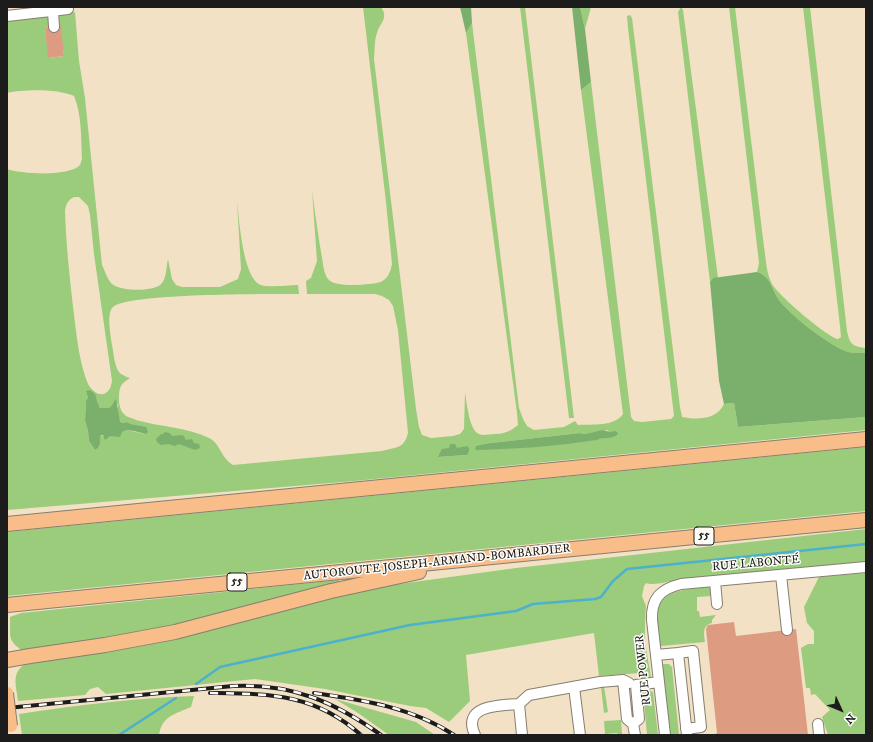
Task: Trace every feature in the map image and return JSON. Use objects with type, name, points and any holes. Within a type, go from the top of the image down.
[{"type":"highway","points":[[7,524],[866,439]]},
{"type":"highway","points":[[7,519],[54,519]]},
{"type":"highway","name":"AUTOROUTE JOSEPH-ARMAND-BOMBARDIER","points":[[7,605],[866,520]]},
{"type":"highway","points":[[7,660],[105,645],[174,632],[331,591],[386,580],[467,560]]},
{"type":"main road","points":[[7,693],[11,726]]},
{"type":"street","points":[[7,16],[68,9]]},
{"type":"street","points":[[53,11],[54,27]]},
{"type":"street","name":"RUE LABONTÉ","points":[[654,602],[658,595],[672,587],[682,584],[866,567]]},
{"type":"street","points":[[781,575],[786,630]]},
{"type":"street","points":[[715,581],[717,604]]},
{"type":"street","name":"RUE POWER","points":[[654,602],[652,614],[665,735]]},
{"type":"street","points":[[656,655],[693,651],[701,727],[687,732],[678,653]]},
{"type":"street","points":[[475,735],[472,724],[473,719],[480,710],[491,706],[519,704],[529,695],[623,680],[636,685],[659,682]]},
{"type":"street","points":[[623,680],[627,719],[633,724],[635,735]]},
{"type":"street","points":[[633,724],[639,719],[636,685]]},
{"type":"street","points":[[574,687],[580,735]]},
{"type":"street","points":[[519,704],[522,735]]},
{"type":"street","points":[[818,724],[819,735]]},
{"type":"green space","points":[[363,7],[381,7],[384,15],[376,36],[374,59],[419,427],[422,435],[431,438],[460,434],[464,429],[465,393],[469,416],[476,432],[481,435],[485,435],[504,433],[510,430],[518,425],[517,413],[466,33],[472,23],[519,408],[527,426],[534,430],[564,427],[575,421],[578,425],[603,424],[614,421],[623,414],[581,90],[591,82],[631,417],[634,421],[642,422],[671,419],[674,416],[628,28],[627,16],[630,15],[632,18],[682,417],[706,418],[716,413],[724,404],[734,403],[738,427],[866,417],[866,430],[355,481],[7,510],[7,169],[33,173],[56,173],[74,169],[80,165],[82,159],[80,119],[74,96],[60,92],[41,90],[7,93],[7,20],[75,12],[79,61],[85,98],[102,265],[112,284],[122,288],[136,290],[156,287],[164,280],[168,259],[172,279],[176,285],[182,287],[220,287],[238,279],[241,269],[237,201],[243,247],[250,272],[255,280],[264,286],[298,285],[299,294],[232,294],[171,297],[124,302],[113,307],[110,314],[110,325],[115,361],[117,368],[122,375],[130,378],[122,384],[119,395],[121,409],[128,417],[182,429],[209,438],[216,443],[226,459],[233,465],[382,451],[402,445],[408,433],[398,330],[393,306],[389,300],[375,294],[307,294],[306,281],[311,278],[317,261],[312,190],[325,272],[331,282],[347,285],[378,283],[385,279],[389,273],[392,264]],"holes":[[[60,26],[64,56],[49,58],[45,28]],[[79,197],[88,206],[90,215],[112,381],[111,387],[104,394],[96,393],[88,384],[80,359],[66,237],[65,211],[70,199]],[[88,397],[97,399],[100,408],[109,409],[118,404],[118,414],[122,423],[127,422],[145,434],[127,430],[110,436],[99,436],[95,450],[89,441],[85,421],[86,401]],[[607,430],[615,437],[601,437],[597,440],[491,443],[580,433],[585,434]],[[449,448],[461,448],[467,455],[439,457]]]},
{"type":"green space","points":[[460,7],[471,7],[472,23],[466,33]]},
{"type":"green space","points":[[520,7],[525,7],[574,418],[569,418]]},
{"type":"green space","points":[[572,7],[580,7],[585,29],[591,82],[581,90]]},
{"type":"green space","points":[[580,7],[591,7],[585,29]]},
{"type":"green space","points":[[681,7],[683,10],[718,278],[713,278],[710,282],[678,12]]},
{"type":"green space","points":[[729,7],[735,7],[768,275],[772,284],[783,297],[814,324],[832,337],[838,339],[841,337],[840,326],[803,7],[810,7],[847,331],[852,344],[866,348],[866,353],[854,353],[840,349],[811,329],[784,306],[768,280],[762,274],[757,272],[759,263]]},
{"type":"green space","points":[[757,272],[762,274],[768,280],[784,306],[811,329],[840,349],[854,353],[866,353],[866,417],[738,427],[734,403],[724,404],[719,381],[710,282],[713,278]]},
{"type":"green space","points":[[90,390],[95,394],[100,408],[109,408],[116,399],[120,421],[122,423],[127,422],[146,427],[148,432],[146,434],[127,430],[122,432],[120,437],[110,436],[105,440],[103,435],[100,436],[99,445],[95,450],[89,441],[85,421],[86,401],[88,397],[86,391]]},
{"type":"green space","points":[[603,430],[610,432],[615,431],[618,433],[612,437],[567,444],[507,449],[475,449],[476,446],[491,443],[580,433],[585,434]]},
{"type":"green space","points":[[165,432],[170,433],[172,436],[183,435],[186,440],[192,439],[194,443],[199,444],[200,448],[195,450],[179,444],[175,446],[168,444],[161,445],[156,439]]},
{"type":"green space","points":[[450,444],[455,444],[457,448],[467,446],[469,451],[467,455],[438,457],[442,449],[449,448]]},
{"type":"green space","points":[[866,447],[866,511],[7,596],[7,532]]},
{"type":"green space","points":[[866,529],[866,562],[679,580],[657,584],[646,583],[642,596],[646,606],[645,642],[651,677],[649,679],[642,680],[640,673],[599,676],[594,633],[466,655],[470,701],[449,722],[426,708],[325,689],[255,679],[106,694],[98,687],[90,689],[85,695],[18,701],[16,683],[17,673],[19,669],[30,661],[187,635],[334,597],[392,585],[516,568]]},
{"type":"green space","points":[[866,573],[866,735],[828,735],[822,717],[830,710],[815,694],[811,695],[810,688],[806,688],[801,648],[808,644],[814,644],[814,631],[807,623],[804,607],[819,577]]},
{"type":"green space","points":[[339,580],[339,585],[145,634],[23,651],[14,644],[10,637],[10,617],[21,613]]},
{"type":"green space","points":[[711,587],[712,596],[697,597],[697,611],[699,611],[700,617],[716,615],[712,620],[712,623],[705,628],[705,642],[659,645],[656,614],[663,599],[686,590]]},
{"type":"green space","points":[[662,664],[669,664],[672,667],[679,735],[670,735]]},
{"type":"green space","points":[[604,686],[608,712],[604,713],[601,687]]},
{"type":"green space","points":[[643,690],[653,692],[658,735],[647,735]]},
{"type":"green space","points":[[194,696],[191,707],[170,716],[163,724],[159,735],[22,735],[19,714],[106,702]]},
{"type":"green space","points":[[335,699],[416,722],[435,735],[389,735]]},
{"type":"green space","points":[[621,720],[622,735],[618,735],[617,733],[605,734],[604,721]]},
{"type":"building","points":[[61,26],[64,56],[48,58],[45,28]]},
{"type":"building","points":[[734,622],[736,636],[796,629],[808,735],[713,735],[717,733],[706,629],[708,625]]},
{"type":"waterway","points":[[196,684],[220,667],[410,625],[516,611],[533,604],[595,599],[601,597],[613,581],[627,569],[866,544]]},
{"type":"waterway","points":[[119,735],[176,698]]},
{"type":"railway","points":[[7,708],[233,686],[254,686],[293,691],[312,697],[347,713],[381,735]]},
{"type":"railway","points":[[210,693],[271,696],[308,704],[326,711],[343,721],[361,735]]},
{"type":"railway","points":[[314,693],[368,702],[404,711],[438,725],[454,735]]}]
